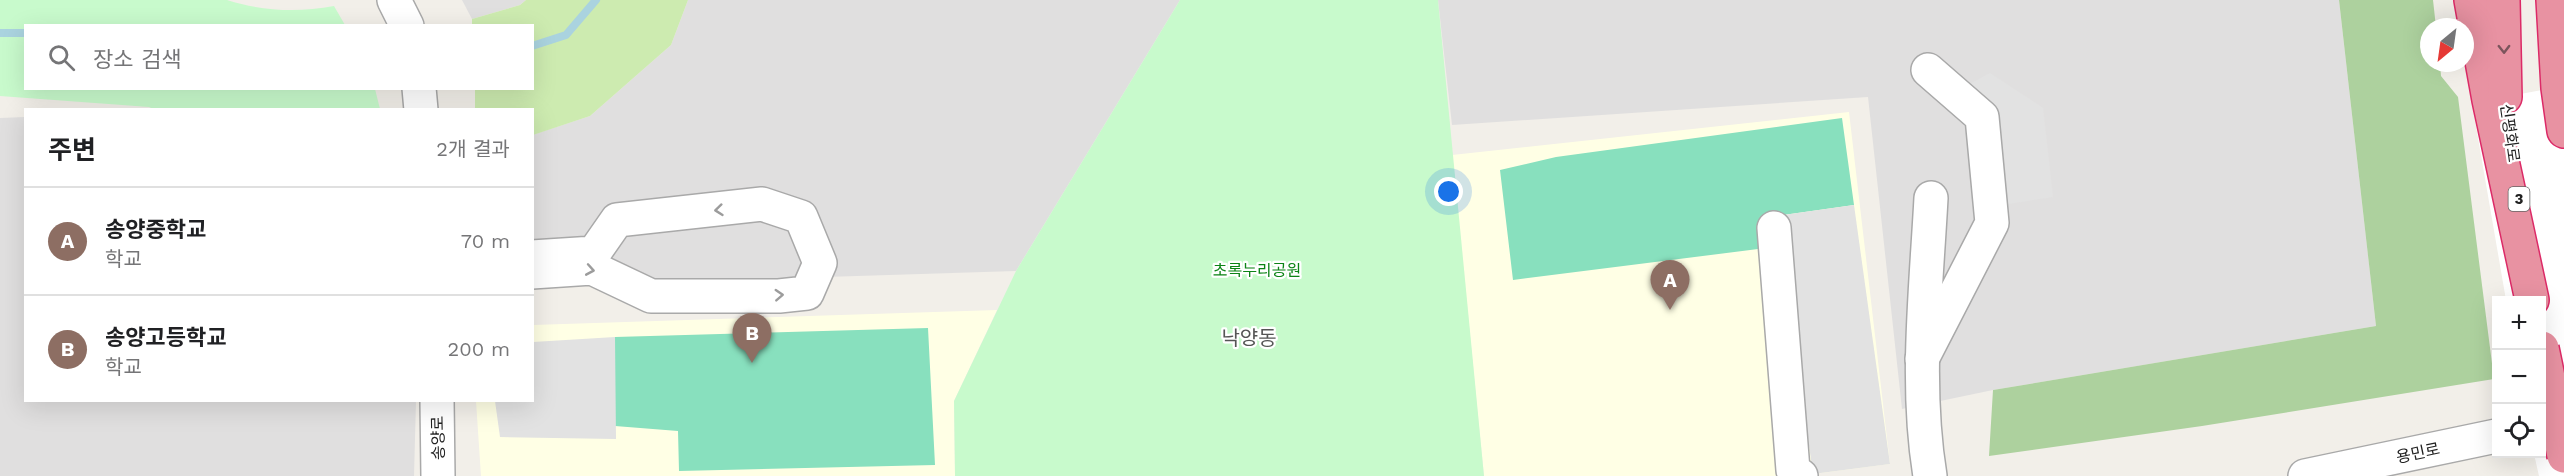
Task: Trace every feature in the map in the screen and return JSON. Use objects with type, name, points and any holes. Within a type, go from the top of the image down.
[{"type":"highway","points":[[2471,0],[2497,98]]},
{"type":"highway","name":"신평화로","points":[[2503,0],[2497,98],[2531,296]]},
{"type":"highway","points":[[2553,0],[2558,87],[2564,131]]},
{"type":"highway","points":[[2541,350],[2564,456]]},
{"type":"street","points":[[394,0],[406,24]]},
{"type":"street","points":[[1922,359],[1992,223],[1982,117],[1928,70]]},
{"type":"street","points":[[1930,476],[1924,438],[1922,359],[1931,198]]},
{"type":"street","points":[[534,257],[594,253],[617,220],[762,204],[801,217],[820,263],[807,292],[779,296],[651,296],[592,268],[534,272]]},
{"type":"street","points":[[1774,228],[1793,470],[1801,476]]},
{"type":"street","name":"송양로","points":[[437,402],[438,476]]},
{"type":"street","points":[[2546,425],[2564,422]]},
{"type":"street","name":"용민로","points":[[2305,476],[2429,464],[2492,438]]},
{"type":"shaded area","points":[[462,0],[526,0],[520,5],[472,19]]},
{"type":"shaded area","points":[[688,0],[1180,0],[1016,271],[534,286],[534,134],[590,116],[671,45]]},
{"type":"shaded area","points":[[1438,0],[2339,0],[2376,326],[1993,390],[1902,409],[1868,97],[1452,125]]},
{"type":"shaded area","points":[[1990,73],[2043,108],[2053,197],[1982,208],[1966,86]]},
{"type":"shaded area","points":[[1849,112],[1890,464],[1814,474],[1813,476],[1484,476],[1452,155]]},
{"type":"shaded area","points":[[24,117],[24,402],[416,402],[414,476],[0,476],[0,118]]},
{"type":"shaded area","points":[[1854,205],[1890,464],[1813,474],[1777,216]]},
{"type":"shaded area","points":[[997,310],[954,401],[955,476],[481,476],[476,402],[534,402],[534,325]]},
{"type":"shaded area","points":[[615,337],[616,439],[500,437],[495,402],[534,402],[534,342]]},
{"type":"green space","points":[[0,0],[227,0],[266,9],[307,10],[334,6],[344,24],[24,24],[24,90],[375,90],[380,108],[151,108],[0,96]]},
{"type":"green space","points":[[526,0],[688,0],[671,45],[590,116],[534,135],[534,108],[475,108],[475,90],[534,90],[534,24],[472,24],[472,19],[520,5]]},
{"type":"green space","name":"초록누리공원","points":[[1180,0],[1438,0],[1484,476],[955,476],[954,401],[1016,271]]},
{"type":"green space","points":[[2339,0],[2433,0],[2435,18],[2420,18],[2420,72],[2441,72],[2441,76],[2458,97],[2492,363],[2492,379],[2202,426],[1989,456],[1993,390],[2376,326]]},
{"type":"green space","points":[[1842,118],[1854,205],[1777,216],[1766,248],[1513,280],[1500,170],[1556,157]]},
{"type":"green space","points":[[928,328],[935,465],[679,471],[678,431],[615,426],[615,337]]},
{"type":"pier","points":[[2564,86],[2564,476],[2539,476],[2535,458],[2546,458],[2546,296],[2505,296],[2472,103]]},
{"type":"waterway","points":[[534,45],[566,35],[596,0]]},
{"type":"waterway","points":[[0,33],[24,33]]},
{"type":"place","name":"송양중학교","points":[[1670,310]]},
{"type":"place","name":"송양고등학교","points":[[752,363]]},
{"type":"district","name":"낙양동","points":[[1249,338]]}]
